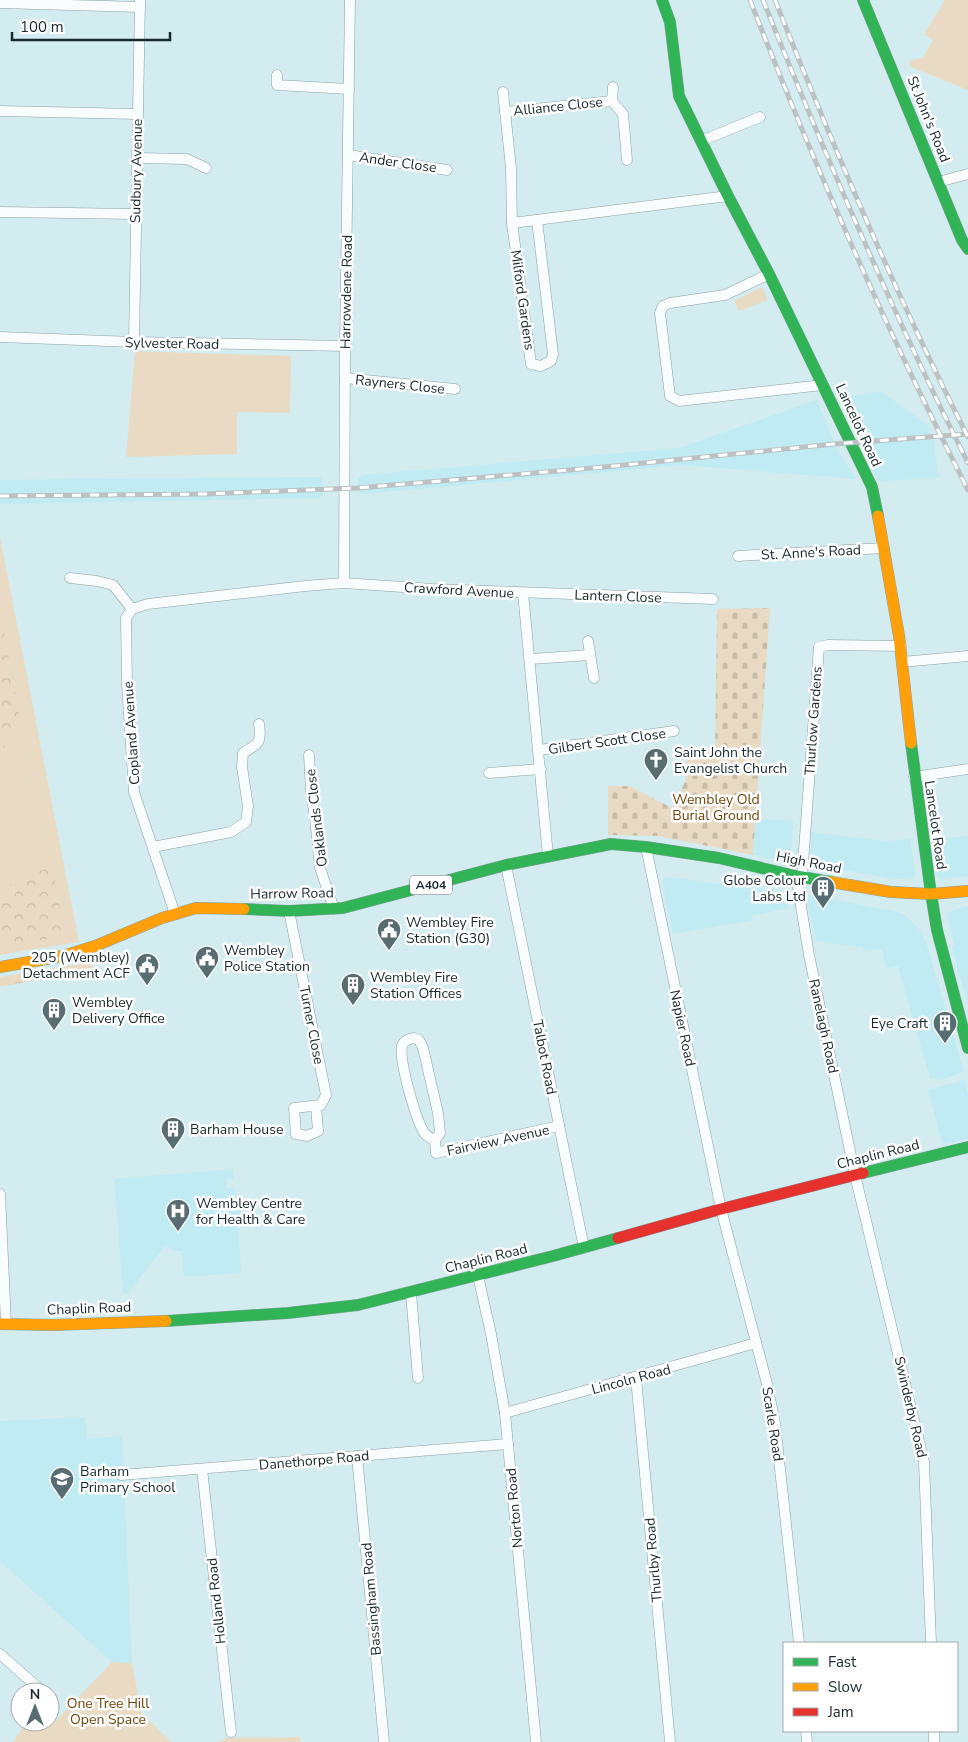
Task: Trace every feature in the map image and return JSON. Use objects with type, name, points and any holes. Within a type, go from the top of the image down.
[{"type":"street","name":"Harrowdene Road","points":[[344,584],[350,0]]},
{"type":"street","name":"Lancelot Road","points":[[662,0],[670,22],[680,96],[872,487],[901,646],[914,777],[930,894],[937,930],[965,1027],[968,1048]]},
{"type":"street","name":"St John's Road","points":[[863,0],[962,240],[968,249]]},
{"type":"street","points":[[0,3],[140,3]]},
{"type":"street","name":"Sudbury Avenue","points":[[134,342],[140,3]]},
{"type":"street","points":[[277,85],[349,89]]},
{"type":"street","name":"Alliance Close","points":[[613,87],[612,101],[623,114],[627,160]]},
{"type":"street","name":"Milford Gardens","points":[[503,92],[511,168],[512,223],[532,364],[541,366],[551,361],[553,354],[537,220]]},
{"type":"street","name":"Alliance Close","points":[[505,112],[612,101]]},
{"type":"street","points":[[0,111],[137,114]]},
{"type":"street","points":[[701,141],[760,117]]},
{"type":"street","name":"Ander Close","points":[[348,155],[447,170]]},
{"type":"street","points":[[137,158],[187,159],[206,168]]},
{"type":"street","points":[[938,182],[968,174]]},
{"type":"street","points":[[512,223],[728,196]]},
{"type":"street","points":[[0,212],[136,214]]},
{"type":"street","points":[[768,274],[725,295],[670,303],[663,306],[660,313],[670,396],[679,402],[823,384]]},
{"type":"street","name":"Sylvester Road","points":[[0,337],[134,342],[345,346]]},
{"type":"street","name":"Rayners Close","points":[[345,378],[455,389]]},
{"type":"street","name":"St. Anne's Road","points":[[738,556],[884,548]]},
{"type":"street","points":[[70,578],[113,585],[132,609]]},
{"type":"street","name":"Crawford Avenue","points":[[132,609],[148,604],[280,588],[344,584],[523,593],[531,659],[548,856]]},
{"type":"street","name":"Lantern Close","points":[[523,593],[713,599]]},
{"type":"street","name":"Copland Avenue","points":[[132,609],[126,618],[127,685],[134,792],[175,914]]},
{"type":"street","points":[[588,641],[594,678]]},
{"type":"street","name":"Thurlow Gardens","points":[[799,876],[819,647],[901,646]]},
{"type":"street","points":[[531,659],[590,655]]},
{"type":"street","points":[[902,662],[968,656]]},
{"type":"street","points":[[153,847],[231,832],[246,822],[248,806],[242,767],[243,753],[256,745],[261,736],[259,724]]},
{"type":"street","name":"Gilbert Scott Close","points":[[539,750],[674,731]]},
{"type":"street","name":"Oaklands Close","points":[[309,755],[320,868],[334,909]]},
{"type":"street","points":[[489,773],[541,769]]},
{"type":"street","points":[[914,777],[968,769]]},
{"type":"street","name":"Harrow Road","points":[[0,967],[71,954],[175,914],[196,908],[215,907],[289,911],[334,909],[548,856],[611,844],[646,847]]},
{"type":"street","name":"High Road","points":[[646,847],[719,858],[799,876],[891,892],[930,894],[968,891]]},
{"type":"street","name":"Napier Road","points":[[646,847],[720,1209]]},
{"type":"street","name":"Talbot Road","points":[[506,865],[584,1248]]},
{"type":"street","name":"Ranelagh Road","points":[[799,876],[808,947],[855,1175]]},
{"type":"street","name":"Turner Close","points":[[289,911],[326,1095],[321,1105],[316,1106]]},
{"type":"street","points":[[414,1038],[419,1040],[423,1048],[438,1113],[440,1133],[435,1140],[426,1135],[416,1116],[402,1055],[402,1045],[407,1039],[414,1038]]},
{"type":"street","name":"Fairview Avenue","points":[[435,1140],[436,1153],[559,1126]]},
{"type":"street","name":"Chaplin Road","points":[[3,1324],[88,1324],[288,1313],[358,1305],[584,1248],[720,1209],[968,1147]]},
{"type":"street","name":"Swinderby Road","points":[[855,1175],[924,1462],[931,1642]]},
{"type":"street","points":[[0,1194],[3,1324]]},
{"type":"street","name":"Scarle Road","points":[[720,1209],[775,1423],[799,1642]]},
{"type":"street","name":"Norton Road","points":[[478,1276],[491,1334],[505,1413],[536,1742]]},
{"type":"street","points":[[411,1293],[418,1378]]},
{"type":"street","name":"Lincoln Road","points":[[505,1413],[756,1344]]},
{"type":"street","name":"Thurlby Road","points":[[636,1378],[670,1742]]},
{"type":"street","name":"Danethorpe Road","points":[[120,1475],[508,1444]]},
{"type":"street","name":"Bassingham Road","points":[[357,1456],[384,1742]]},
{"type":"street","name":"Holland Road","points":[[202,1469],[231,1732]]},
{"type":"street","points":[[0,1654],[32,1682]]},
{"type":"shaded area","points":[[881,391],[928,426],[934,442],[939,478],[878,481],[857,431],[840,398]]},
{"type":"shaded area","points":[[817,400],[836,448],[856,479],[682,465],[363,494],[359,492],[358,479],[362,475],[679,448]]},
{"type":"shaded area","points":[[320,477],[323,493],[320,498],[0,504],[0,480]]},
{"type":"shaded area","points":[[755,819],[793,821],[792,843],[788,863],[753,855]]},
{"type":"shaded area","points":[[812,832],[884,841],[910,839],[915,874],[913,878],[896,879],[810,864]]},
{"type":"shaded area","points":[[968,836],[968,876],[941,879],[935,873],[931,839]]},
{"type":"shaded area","points":[[665,877],[778,891],[783,894],[789,908],[752,916],[752,920],[673,934],[662,881]]},
{"type":"shaded area","points":[[808,895],[894,911],[903,914],[915,925],[922,933],[926,942],[964,1072],[941,1080],[930,1078],[898,966],[886,968],[882,949],[863,951],[862,947],[816,941],[807,901]]},
{"type":"shaded area","points":[[968,906],[968,1004],[954,956],[952,946],[955,945],[946,913]]},
{"type":"shaded area","points":[[964,1080],[968,1095],[968,1138],[943,1145],[928,1090]]},
{"type":"shaded area","name":"Wembley Centre for Health & Care","points":[[233,1169],[234,1179],[227,1179],[227,1188],[235,1187],[237,1211],[247,1211],[248,1219],[238,1220],[241,1273],[184,1277],[182,1251],[176,1251],[165,1246],[127,1294],[123,1292],[114,1179]]},
{"type":"shaded area","name":"Barham Primary School","points":[[85,1417],[87,1439],[122,1436],[132,1663],[112,1662],[0,1561],[0,1421]]},
{"type":"green space","points":[[945,0],[968,0],[968,90],[911,67],[909,61],[923,58],[933,40],[924,34]]},
{"type":"green space","points":[[762,287],[768,300],[739,311],[734,301]]},
{"type":"green space","points":[[135,351],[291,356],[290,413],[237,412],[237,454],[126,457]]},
{"type":"green space","points":[[0,537],[79,942],[0,955]]},
{"type":"green space","name":"Wembley Old Burial Ground","points":[[770,608],[753,855],[658,836],[608,835],[608,786],[630,786],[672,808],[686,780],[687,749],[715,749],[717,609]]},
{"type":"green space","points":[[0,611],[20,718],[4,748],[0,746]]},
{"type":"green space","points":[[52,866],[65,936],[0,947],[0,888]]},
{"type":"green space","points":[[91,962],[93,969],[0,987],[0,977]]},
{"type":"green space","name":"One Tree Hill Open Space","points":[[112,1662],[132,1663],[141,1712],[171,1742],[13,1742],[20,1732],[60,1732],[60,1717]]},
{"type":"green space","points":[[300,1737],[301,1742],[219,1742],[227,1738]]},
{"type":"railway","points":[[750,0],[800,125],[853,248],[909,370],[968,490]]},
{"type":"railway","points":[[763,0],[886,292],[968,463]]},
{"type":"railway","points":[[775,0],[867,221],[941,384],[968,437]]},
{"type":"railway","points":[[0,496],[204,494],[358,488],[604,467],[834,444],[968,434]]},
{"type":"traffic: fast","points":[[662,0],[670,22],[679,96],[769,274],[872,487],[878,516]]},
{"type":"traffic: fast","points":[[863,0],[962,240],[968,249]]},
{"type":"traffic: fast","points":[[911,743],[931,894]]},
{"type":"traffic: fast","points":[[244,909],[289,911],[343,908],[506,865],[611,844],[646,847],[719,858],[831,882]]},
{"type":"traffic: fast","points":[[931,894],[937,930],[968,1048]]},
{"type":"traffic: fast","points":[[863,1173],[968,1147]]},
{"type":"traffic: fast","points":[[166,1321],[288,1313],[358,1305],[618,1238]]},
{"type":"traffic: slow","points":[[878,516],[899,636],[911,743]]},
{"type":"traffic: slow","points":[[831,882],[891,892],[931,894],[968,891]]},
{"type":"traffic: slow","points":[[0,967],[63,956],[95,946],[162,918],[196,908],[244,909]]},
{"type":"traffic: slow","points":[[0,1324],[54,1325],[166,1321]]},
{"type":"traffic: jam","points":[[618,1238],[721,1209],[863,1173]]},
{"type":"place","name":"Saint John the Evangelist Church","points":[[656,781]]},
{"type":"place","name":"Globe Colour Labs Ltd","points":[[823,909]]},
{"type":"place","name":"Wembley Fire Station (G30)","points":[[389,951]]},
{"type":"place","name":"Wembley Police Station","points":[[207,979]]},
{"type":"place","name":"205 (Wembley) Detachment ACF","points":[[147,986]]},
{"type":"place","name":"Wembley Fire Station Offices","points":[[353,1006]]},
{"type":"place","name":"Wembley Delivery Office","points":[[54,1031]]},
{"type":"place","name":"Eye Craft","points":[[945,1044]]},
{"type":"place","name":"Barham House","points":[[173,1150]]},
{"type":"place","name":"Wembley Centre for Health & Care","points":[[178,1232]]},
{"type":"place","name":"Barham Primary School","points":[[62,1500]]}]
